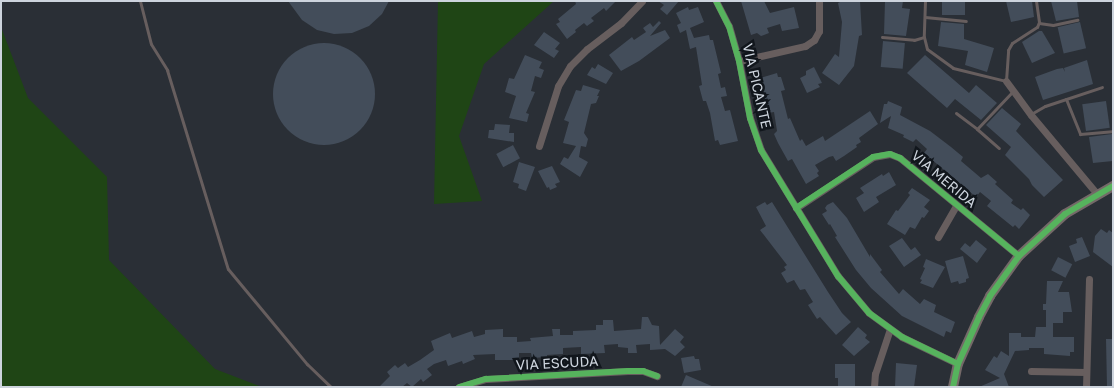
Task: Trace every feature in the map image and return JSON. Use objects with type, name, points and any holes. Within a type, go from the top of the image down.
[{"type":"main road","points":[[953,387],[958,364],[990,296],[1019,256],[1065,214],[1096,194],[1113,186]]},
{"type":"street","points":[[539,146],[558,86],[570,66],[587,49],[621,23],[642,1]]},
{"type":"street","name":"VIA PICANTE","points":[[716,1],[729,26],[739,61],[756,139],[767,161],[838,276],[869,313],[890,329],[902,337],[958,364]]},
{"type":"street","points":[[739,61],[805,46],[814,40],[819,31],[819,1]]},
{"type":"street","points":[[1006,81],[1031,115],[1096,194]]},
{"type":"street","name":"VIA MERIDA","points":[[796,208],[873,157],[884,154],[900,158],[1019,256]]},
{"type":"street","points":[[938,237],[956,206]]},
{"type":"street","points":[[1086,387],[1089,279]]},
{"type":"street","points":[[874,387],[875,374],[890,329]]},
{"type":"street","name":"VIA ESCUDA","points":[[459,387],[493,379],[628,371],[643,371],[657,376]]},
{"type":"street","points":[[1031,371],[1086,372]]},
{"type":"lane","points":[[140,1],[151,44],[167,70],[228,269],[310,368],[331,387]]},
{"type":"lane","points":[[925,1],[924,37],[927,49],[953,68],[1006,81],[1008,50],[1012,43],[1037,27],[1039,23],[1036,1]]},
{"type":"lane","points":[[925,17],[966,21]]},
{"type":"lane","points":[[1039,23],[1053,25],[1077,20]]},
{"type":"lane","points":[[882,37],[914,40],[924,37]]},
{"type":"lane","points":[[1031,115],[1045,106],[1102,87]]},
{"type":"lane","points":[[977,129],[1013,91]]},
{"type":"lane","points":[[1066,99],[1080,134],[1112,131]]},
{"type":"lane","points":[[956,113],[1000,148]]},
{"type":"green space","points":[[438,1],[554,1],[484,64],[459,136],[482,201],[434,204]]},
{"type":"green space","points":[[1,27],[28,98],[107,177],[109,260],[215,369],[262,387],[1,387]]},
{"type":"building","points":[[288,1],[389,1],[382,14],[369,26],[352,33],[334,34],[317,30],[302,20]]},
{"type":"building","points":[[575,1],[616,1],[606,11],[604,8],[591,18],[594,21],[587,26],[584,23],[567,39],[556,24],[560,22],[558,19],[576,4]]},
{"type":"building","points":[[658,1],[679,1],[667,15],[660,9],[664,5]]},
{"type":"building","points":[[741,1],[764,1],[770,13],[794,7],[799,28],[782,31],[780,24],[767,28],[769,33],[761,36],[757,33],[751,35]]},
{"type":"building","points":[[842,1],[860,1],[862,35],[859,36],[854,66],[839,85],[822,73],[835,54],[839,57],[842,22],[838,3]]},
{"type":"building","points":[[885,1],[903,1],[902,8],[910,9],[906,36],[884,34]]},
{"type":"building","points":[[942,1],[965,1],[965,15],[942,15]]},
{"type":"building","points":[[1006,1],[1032,1],[1034,17],[1011,22]]},
{"type":"building","points":[[1051,1],[1077,1],[1079,17],[1056,21]]},
{"type":"building","points":[[688,7],[689,10],[698,7],[704,22],[690,28],[694,38],[709,35],[710,40],[713,40],[721,73],[718,74],[721,88],[725,87],[727,96],[721,97],[725,111],[730,110],[738,141],[720,145],[718,140],[715,141],[710,113],[706,101],[703,101],[699,86],[702,85],[696,47],[690,49],[686,30],[680,33],[677,25],[681,23],[676,13]]},
{"type":"building","points":[[659,21],[661,23],[650,36],[665,30],[670,38],[639,61],[621,71],[609,55],[632,37],[634,40],[646,32],[643,28],[650,23],[653,27]]},
{"type":"building","points":[[941,22],[964,24],[964,39],[994,48],[987,72],[965,65],[968,51],[938,46]]},
{"type":"building","points":[[1080,22],[1086,48],[1064,53],[1058,27]]},
{"type":"building","points":[[1042,31],[1055,53],[1032,63],[1022,42]]},
{"type":"building","points":[[544,32],[560,43],[555,49],[559,51],[554,58],[534,45]]},
{"type":"building","points":[[883,41],[905,43],[903,69],[881,67]]},
{"type":"building","points":[[324,43],[343,47],[360,58],[371,75],[375,94],[371,113],[360,130],[343,141],[324,145],[305,141],[288,130],[277,113],[273,94],[277,75],[288,58],[305,47]]},
{"type":"building","points":[[525,55],[542,62],[539,68],[544,70],[541,78],[535,76],[531,91],[535,92],[526,113],[529,114],[527,122],[509,118],[516,96],[505,92],[509,78],[514,79]]},
{"type":"building","points":[[925,55],[969,93],[976,85],[997,103],[981,120],[955,99],[947,108],[907,73]]},
{"type":"building","points":[[1087,60],[1093,84],[1043,100],[1035,77],[1063,68],[1065,72],[1064,68]]},
{"type":"building","points":[[598,64],[613,73],[606,84],[587,75],[592,67],[595,69]]},
{"type":"building","points":[[814,67],[822,83],[818,84],[820,87],[807,93],[800,78],[806,75],[806,71]]},
{"type":"building","points":[[777,73],[778,77],[781,77],[785,90],[781,91],[788,119],[790,118],[800,141],[802,139],[806,146],[823,136],[825,141],[870,111],[878,124],[859,138],[861,142],[856,145],[857,147],[844,156],[836,161],[833,156],[829,157],[815,165],[819,171],[817,173],[819,176],[806,184],[792,159],[788,161],[774,134],[777,131],[774,112],[768,113],[760,78]]},
{"type":"building","points":[[583,85],[600,90],[596,103],[591,104],[584,133],[588,139],[586,147],[581,146],[579,157],[588,162],[580,177],[560,164],[564,157],[568,159],[576,146],[563,143],[569,122],[564,120],[576,90],[581,91]]},
{"type":"building","points":[[888,101],[902,107],[900,115],[930,131],[951,147],[963,157],[961,161],[981,178],[988,174],[997,182],[995,184],[1013,200],[1011,203],[1021,210],[1023,208],[1030,215],[1019,229],[1015,225],[1013,227],[987,206],[991,201],[980,192],[976,197],[924,153],[927,149],[916,139],[913,142],[903,137],[904,135],[888,128],[891,116],[880,123],[884,104],[887,104]]},
{"type":"building","points":[[1106,101],[1110,128],[1086,131],[1082,104]]},
{"type":"building","points":[[1002,108],[1021,124],[1016,131],[1063,180],[1044,197],[1005,155],[1011,147],[986,125]]},
{"type":"building","points":[[495,124],[510,125],[509,133],[514,133],[514,142],[488,138],[489,130],[494,130]]},
{"type":"building","points":[[1112,134],[1113,161],[1093,163],[1089,137]]},
{"type":"building","points":[[513,145],[520,158],[503,167],[496,154]]},
{"type":"building","points":[[519,162],[535,167],[526,191],[518,188],[519,184],[513,182]]},
{"type":"building","points":[[552,166],[560,182],[555,184],[557,187],[550,190],[538,171]]},
{"type":"building","points":[[889,172],[896,185],[876,197],[879,202],[864,212],[856,198],[864,193],[860,188],[882,174],[883,176]]},
{"type":"building","points":[[912,188],[930,200],[924,207],[929,211],[924,218],[922,217],[915,229],[910,227],[905,235],[887,224],[896,210],[898,211],[910,195],[908,193]]},
{"type":"building","points":[[765,202],[767,205],[772,202],[828,292],[842,313],[851,322],[836,335],[820,317],[817,319],[808,305],[813,302],[805,289],[800,290],[794,280],[787,283],[781,273],[786,270],[784,267],[787,265],[760,230],[766,226],[756,207]]},
{"type":"building","points":[[833,202],[847,218],[870,257],[870,254],[882,270],[880,272],[899,294],[903,289],[920,304],[924,299],[936,305],[934,312],[955,322],[951,333],[946,331],[944,337],[902,316],[871,288],[856,270],[835,237],[837,236],[830,224],[822,214],[827,211],[825,208],[827,205]]},
{"type":"building","points":[[1101,229],[1107,233],[1109,230],[1113,233],[1113,267],[1093,252],[1095,236]]},
{"type":"building","points":[[1082,237],[1090,256],[1075,262],[1069,246],[1077,243],[1076,239]]},
{"type":"building","points":[[902,238],[911,250],[915,247],[921,255],[904,267],[889,246]]},
{"type":"building","points":[[976,240],[987,249],[977,263],[960,249],[965,243],[970,247]]},
{"type":"building","points":[[963,256],[969,278],[966,279],[966,282],[959,284],[958,281],[951,283],[945,261]]},
{"type":"building","points":[[1058,257],[1072,264],[1065,278],[1051,270]]},
{"type":"building","points":[[926,259],[945,267],[933,288],[920,283]]},
{"type":"building","points":[[1047,281],[1063,281],[1058,292],[1069,292],[1072,312],[1063,312],[1063,323],[1053,323],[1053,337],[1074,337],[1074,352],[1070,352],[1070,356],[1044,354],[1044,348],[1029,348],[1029,350],[1015,351],[1004,374],[1009,387],[979,387],[1000,378],[985,370],[994,356],[997,358],[1001,351],[1009,356],[1009,333],[1021,333],[1021,337],[1035,337],[1036,327],[1046,327],[1046,310],[1043,310],[1043,304],[1046,304]]},
{"type":"building","points":[[642,317],[648,317],[652,325],[659,326],[660,345],[675,329],[684,337],[680,342],[685,347],[675,356],[665,349],[650,350],[650,344],[636,345],[637,353],[628,353],[628,348],[618,347],[618,344],[604,345],[605,353],[581,354],[581,347],[563,348],[563,354],[547,355],[547,357],[532,358],[531,353],[519,353],[519,360],[495,360],[495,354],[473,355],[475,359],[463,364],[462,361],[448,366],[446,360],[434,364],[427,369],[432,375],[423,382],[421,379],[412,387],[407,383],[402,387],[379,387],[390,376],[387,372],[395,365],[398,368],[405,363],[408,367],[434,350],[431,341],[450,333],[452,338],[472,331],[474,337],[485,334],[485,330],[503,329],[503,337],[517,337],[517,342],[531,341],[530,338],[553,336],[552,329],[560,329],[560,335],[573,335],[573,331],[596,330],[596,325],[603,325],[603,320],[613,320],[614,331],[641,329]]},
{"type":"building","points":[[858,327],[867,335],[865,338],[870,342],[854,356],[842,345]]},
{"type":"building","points":[[1106,339],[1113,339],[1113,387],[1107,387]]},
{"type":"building","points":[[694,356],[695,359],[699,359],[701,370],[684,373],[681,358]]},
{"type":"building","points":[[896,363],[917,365],[914,387],[895,387]]},
{"type":"building","points":[[835,364],[855,364],[855,387],[838,387],[838,378],[835,378]]},
{"type":"building","points":[[686,375],[714,387],[681,387]]},
{"type":"cycle path","points":[[716,1],[729,26],[739,61],[750,118],[761,150],[838,276],[869,313],[902,337],[958,364]]},
{"type":"cycle path","points":[[796,208],[873,157],[890,154],[900,158],[1019,256]]},
{"type":"cycle path","points":[[953,387],[958,364],[979,317],[990,296],[1019,256],[1065,214],[1113,186]]},
{"type":"cycle path","points":[[459,387],[486,379],[628,371],[643,371],[657,376]]}]
